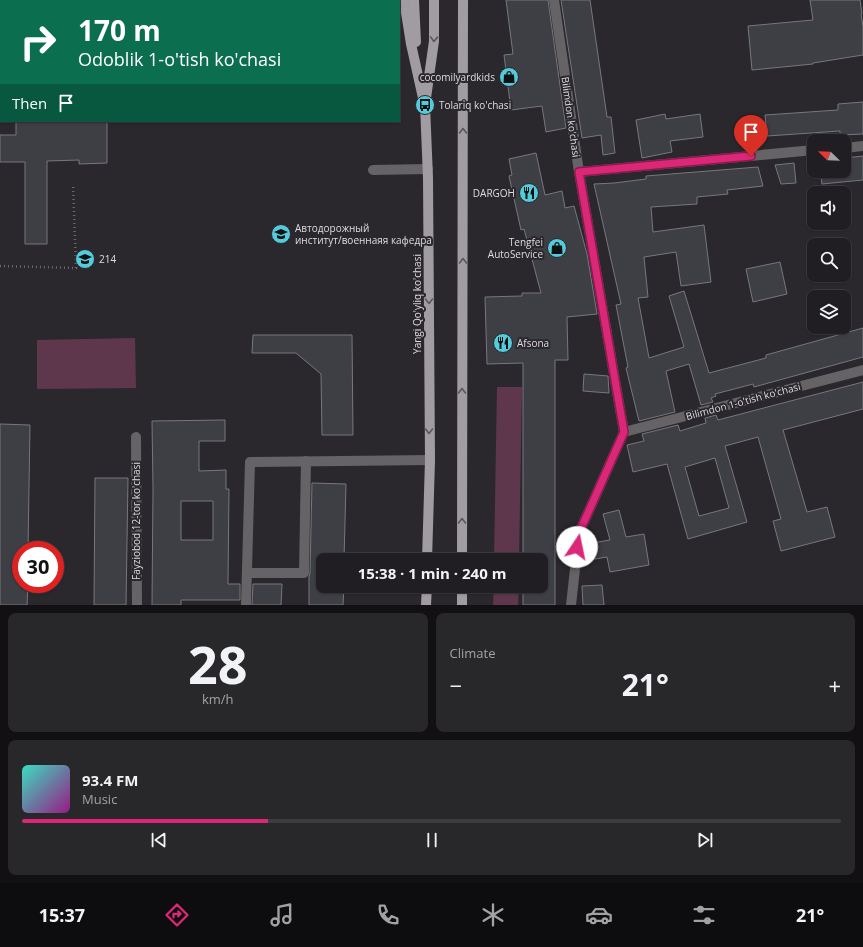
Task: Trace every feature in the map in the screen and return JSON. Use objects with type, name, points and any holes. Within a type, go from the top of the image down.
[{"type":"main road","points":[[404,0],[411,44],[424,105]]},
{"type":"main road","points":[[414,0],[417,67]]},
{"type":"main road","name":"Yangi Qo'yliq ko'chasi","points":[[427,553],[430,460],[428,169],[424,105],[434,41],[434,0]]},
{"type":"main road","points":[[462,553],[463,0]]},
{"type":"main road","points":[[426,605],[427,593]]},
{"type":"main road","points":[[462,593],[462,605]]},
{"type":"street","name":"Bilimdon ko'chasi","points":[[554,0],[579,172],[624,432]]},
{"type":"street","points":[[851,147],[863,146]]},
{"type":"street","points":[[579,172],[807,151]]},
{"type":"street","points":[[373,170],[428,169]]},
{"type":"street","name":"Bilimdon 1-o'tish ko'chasi","points":[[624,432],[863,370]]},
{"type":"street","points":[[570,605],[579,533],[624,432]]},
{"type":"street","name":"Fayziobod 12-tor ko'chasi","points":[[136,437],[137,605]]},
{"type":"street","points":[[246,605],[250,462],[430,460]]},
{"type":"street","points":[[248,573],[304,573],[306,461]]},
{"type":"path","points":[[0,266],[76,268],[73,184]]},
{"type":"shaded area","points":[[135,338],[136,388],[37,389],[37,340]]},
{"type":"shaded area","points":[[497,387],[522,387],[519,553],[494,553]]},
{"type":"shaded area","points":[[494,593],[519,593],[518,605],[493,605]]},
{"type":"building","points":[[506,0],[548,0],[566,128],[546,132],[542,106],[511,110],[504,55],[513,54]]},
{"type":"building","points":[[561,0],[590,0],[607,117],[611,117],[615,153],[603,155],[601,135],[582,138]]},
{"type":"building","points":[[810,0],[860,0],[863,27],[863,55],[813,64],[752,70],[748,26],[813,20]]},
{"type":"building","points":[[863,102],[863,134],[840,134],[840,131],[767,136],[765,115],[838,110],[838,104]]},
{"type":"building","points":[[665,114],[666,119],[700,114],[703,137],[670,141],[672,152],[642,158],[636,120]]},
{"type":"building","points":[[16,122],[107,122],[107,163],[79,164],[79,160],[47,161],[47,244],[25,244],[25,162],[0,162],[0,135],[16,135]]},
{"type":"building","points":[[536,153],[545,195],[562,191],[565,208],[574,206],[587,254],[597,314],[567,317],[568,360],[555,360],[555,605],[523,605],[523,593],[548,593],[548,553],[523,553],[523,363],[487,364],[485,297],[522,296],[522,293],[541,293],[524,229],[521,230],[509,176],[512,175],[509,159]]},
{"type":"building","points":[[863,156],[863,180],[822,184],[821,178],[851,178],[851,157]]},
{"type":"building","points":[[794,163],[796,183],[781,184],[775,165]]},
{"type":"building","points":[[758,167],[763,186],[727,190],[728,194],[697,197],[697,204],[651,207],[653,232],[704,225],[711,282],[681,286],[676,252],[644,257],[648,297],[638,298],[649,358],[684,347],[669,296],[684,291],[709,373],[766,358],[766,355],[841,334],[851,334],[851,331],[863,328],[863,357],[754,387],[753,384],[715,394],[716,396],[711,398],[713,402],[701,405],[689,364],[666,371],[675,412],[639,421],[626,368],[628,367],[616,305],[621,304],[594,184],[646,179],[646,176]]},
{"type":"building","points":[[780,262],[787,294],[753,302],[746,269]]},
{"type":"building","points":[[253,335],[352,335],[353,435],[322,435],[321,374],[296,353],[252,353]]},
{"type":"building","points":[[584,374],[608,376],[609,393],[583,391]]},
{"type":"building","points":[[863,382],[863,409],[783,430],[807,512],[827,507],[835,537],[781,551],[773,521],[781,519],[758,437],[725,446],[747,522],[688,539],[667,464],[633,472],[627,445],[644,441],[642,434],[678,425],[680,431],[706,423],[705,418],[716,415],[718,420]],"holes":[[[715,458],[729,508],[699,516],[685,467]]]},
{"type":"building","points":[[225,420],[225,441],[199,441],[199,471],[226,470],[226,489],[229,489],[228,584],[240,584],[240,600],[181,600],[181,605],[152,605],[152,421]],"holes":[[[181,501],[213,501],[213,540],[181,540]]]},
{"type":"building","points":[[0,424],[30,425],[28,541],[12,541],[12,593],[28,593],[27,605],[0,605]]},
{"type":"building","points":[[95,478],[128,478],[126,605],[94,605]]},
{"type":"building","points":[[312,483],[346,484],[344,553],[316,553],[316,593],[344,593],[343,605],[309,605]]},
{"type":"building","points":[[619,510],[626,537],[644,534],[649,565],[610,572],[607,557],[589,560],[586,544],[610,540],[603,514]]},
{"type":"building","points":[[253,584],[282,584],[281,605],[252,605]]},
{"type":"building","points":[[602,585],[604,605],[583,605],[582,586]]},
{"type":"place","name":"cocomilyardkids","points":[[509,77]]},
{"type":"place","name":"Tolariq ko'chasi","points":[[425,105]]},
{"type":"place","name":"DARGOH","points":[[529,193]]},
{"type":"place","name":"Автодорожный институт/военнаяя кафедра","points":[[281,234]]},
{"type":"place","name":"Tengfei AutoService","points":[[557,248]]},
{"type":"place","name":"214","points":[[85,259]]},
{"type":"place","name":"Afsona","points":[[503,343]]},
{"type":"route","points":[[577,547],[579,533],[624,432],[579,172],[751,156]]}]
